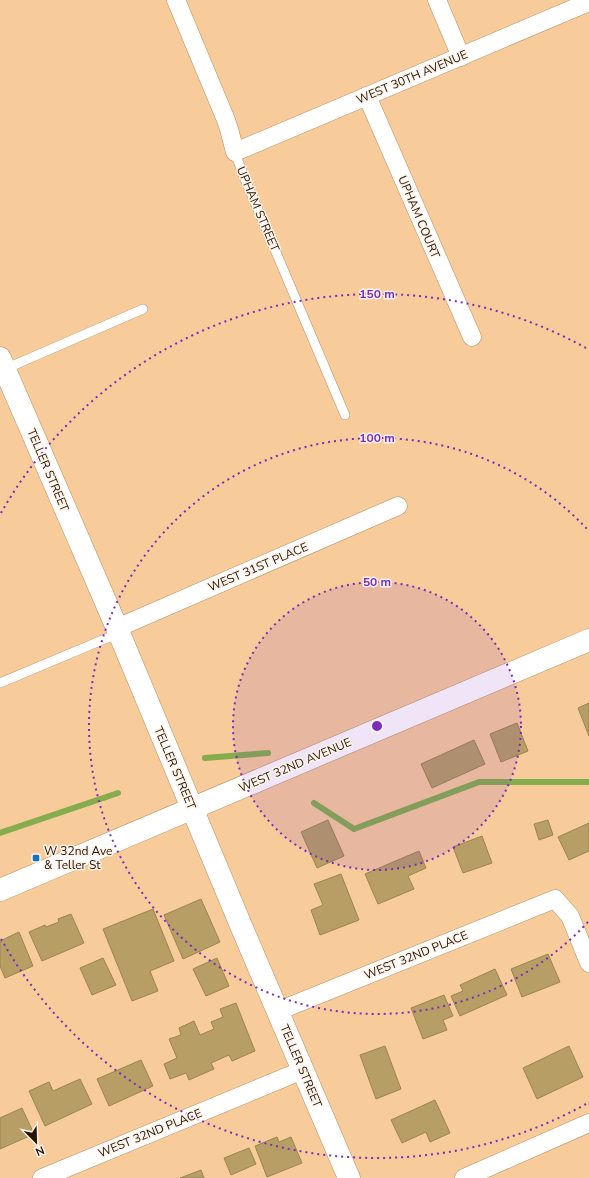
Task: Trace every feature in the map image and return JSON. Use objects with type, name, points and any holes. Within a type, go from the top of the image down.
[{"type":"street","name":"UPHAM STREET","points":[[176,0],[226,120],[235,152]]},
{"type":"street","points":[[437,0],[461,57]]},
{"type":"street","name":"WEST 30TH AVENUE","points":[[235,152],[589,2]]},
{"type":"street","name":"UPHAM COURT","points":[[367,96],[472,337]]},
{"type":"street","name":"TELLER STREET","points":[[2,364],[118,631],[349,1178]]},
{"type":"street","name":"WEST 31ST PLACE","points":[[118,631],[398,506]]},
{"type":"street","name":"WEST 32ND AVENUE","points":[[0,890],[589,640]]},
{"type":"street","name":"WEST 32ND PLACE","points":[[278,1011],[555,899],[570,916],[589,963]]},
{"type":"street","name":"WEST 32ND PLACE","points":[[42,1178],[303,1070]]},
{"type":"street","points":[[464,1178],[589,1123]]},
{"type":"lane","name":"UPHAM STREET","points":[[235,152],[242,172],[345,415]]},
{"type":"lane","points":[[2,364],[143,309]]},
{"type":"lane","name":"WEST 31ST PLACE","points":[[0,683],[118,631]]},
{"type":"building","points":[[589,703],[589,736],[578,708]]},
{"type":"building","points":[[517,723],[528,751],[501,762],[490,734]]},
{"type":"building","points":[[474,740],[485,764],[432,788],[421,764]]},
{"type":"building","points":[[328,820],[344,856],[317,868],[301,832]]},
{"type":"building","points":[[548,820],[553,835],[539,840],[534,824]]},
{"type":"building","points":[[589,823],[589,851],[569,860],[558,837]]},
{"type":"building","points":[[482,836],[492,863],[463,873],[453,847]]},
{"type":"building","points":[[419,851],[426,868],[408,876],[414,889],[378,904],[365,874]]},
{"type":"building","points":[[341,874],[359,920],[320,935],[311,910],[323,905],[314,884]]},
{"type":"building","points":[[201,899],[220,942],[183,959],[164,915]]},
{"type":"building","points":[[153,909],[174,961],[150,971],[158,991],[132,1001],[103,929]]},
{"type":"building","points":[[71,914],[84,943],[42,961],[29,932],[45,925],[46,927],[59,922],[58,919]]},
{"type":"building","points":[[19,932],[33,966],[5,978],[0,966],[0,941]]},
{"type":"building","points":[[548,954],[560,982],[522,997],[511,969]]},
{"type":"building","points":[[103,958],[116,985],[92,995],[80,968]]},
{"type":"building","points":[[217,958],[229,986],[206,996],[193,969]]},
{"type":"building","points":[[495,969],[507,995],[460,1016],[451,996],[463,991],[460,985]]},
{"type":"building","points":[[444,995],[453,1016],[443,1020],[447,1030],[423,1039],[411,1008]]},
{"type":"building","points":[[236,1003],[255,1051],[232,1061],[229,1055],[211,1063],[214,1069],[189,1080],[186,1073],[170,1079],[164,1064],[177,1058],[169,1039],[181,1035],[179,1028],[194,1021],[200,1035],[214,1029],[211,1022],[223,1017],[220,1009]]},
{"type":"building","points":[[385,1046],[401,1089],[376,1099],[360,1055]]},
{"type":"building","points":[[569,1046],[583,1077],[537,1099],[523,1068]]},
{"type":"building","points":[[141,1060],[153,1086],[109,1106],[97,1079]]},
{"type":"building","points":[[80,1079],[92,1104],[45,1126],[29,1091],[49,1082],[53,1091]]},
{"type":"building","points":[[435,1100],[450,1133],[430,1142],[426,1132],[402,1143],[391,1120]]},
{"type":"building","points":[[22,1108],[34,1134],[0,1149],[0,1118]]},
{"type":"building","points":[[277,1137],[279,1142],[291,1137],[302,1163],[267,1177],[255,1146]]},
{"type":"building","points":[[249,1148],[256,1164],[231,1175],[224,1158]]},
{"type":"building","points":[[201,1170],[204,1178],[180,1178]]},
{"type":"waterway","points":[[205,758],[268,753]]},
{"type":"waterway","points":[[314,803],[354,829],[479,782],[589,782]]},
{"type":"waterway","points":[[0,833],[118,793]]},
{"type":"place","name":"W 32nd Ave & Teller St","points":[[36,858]]}]
